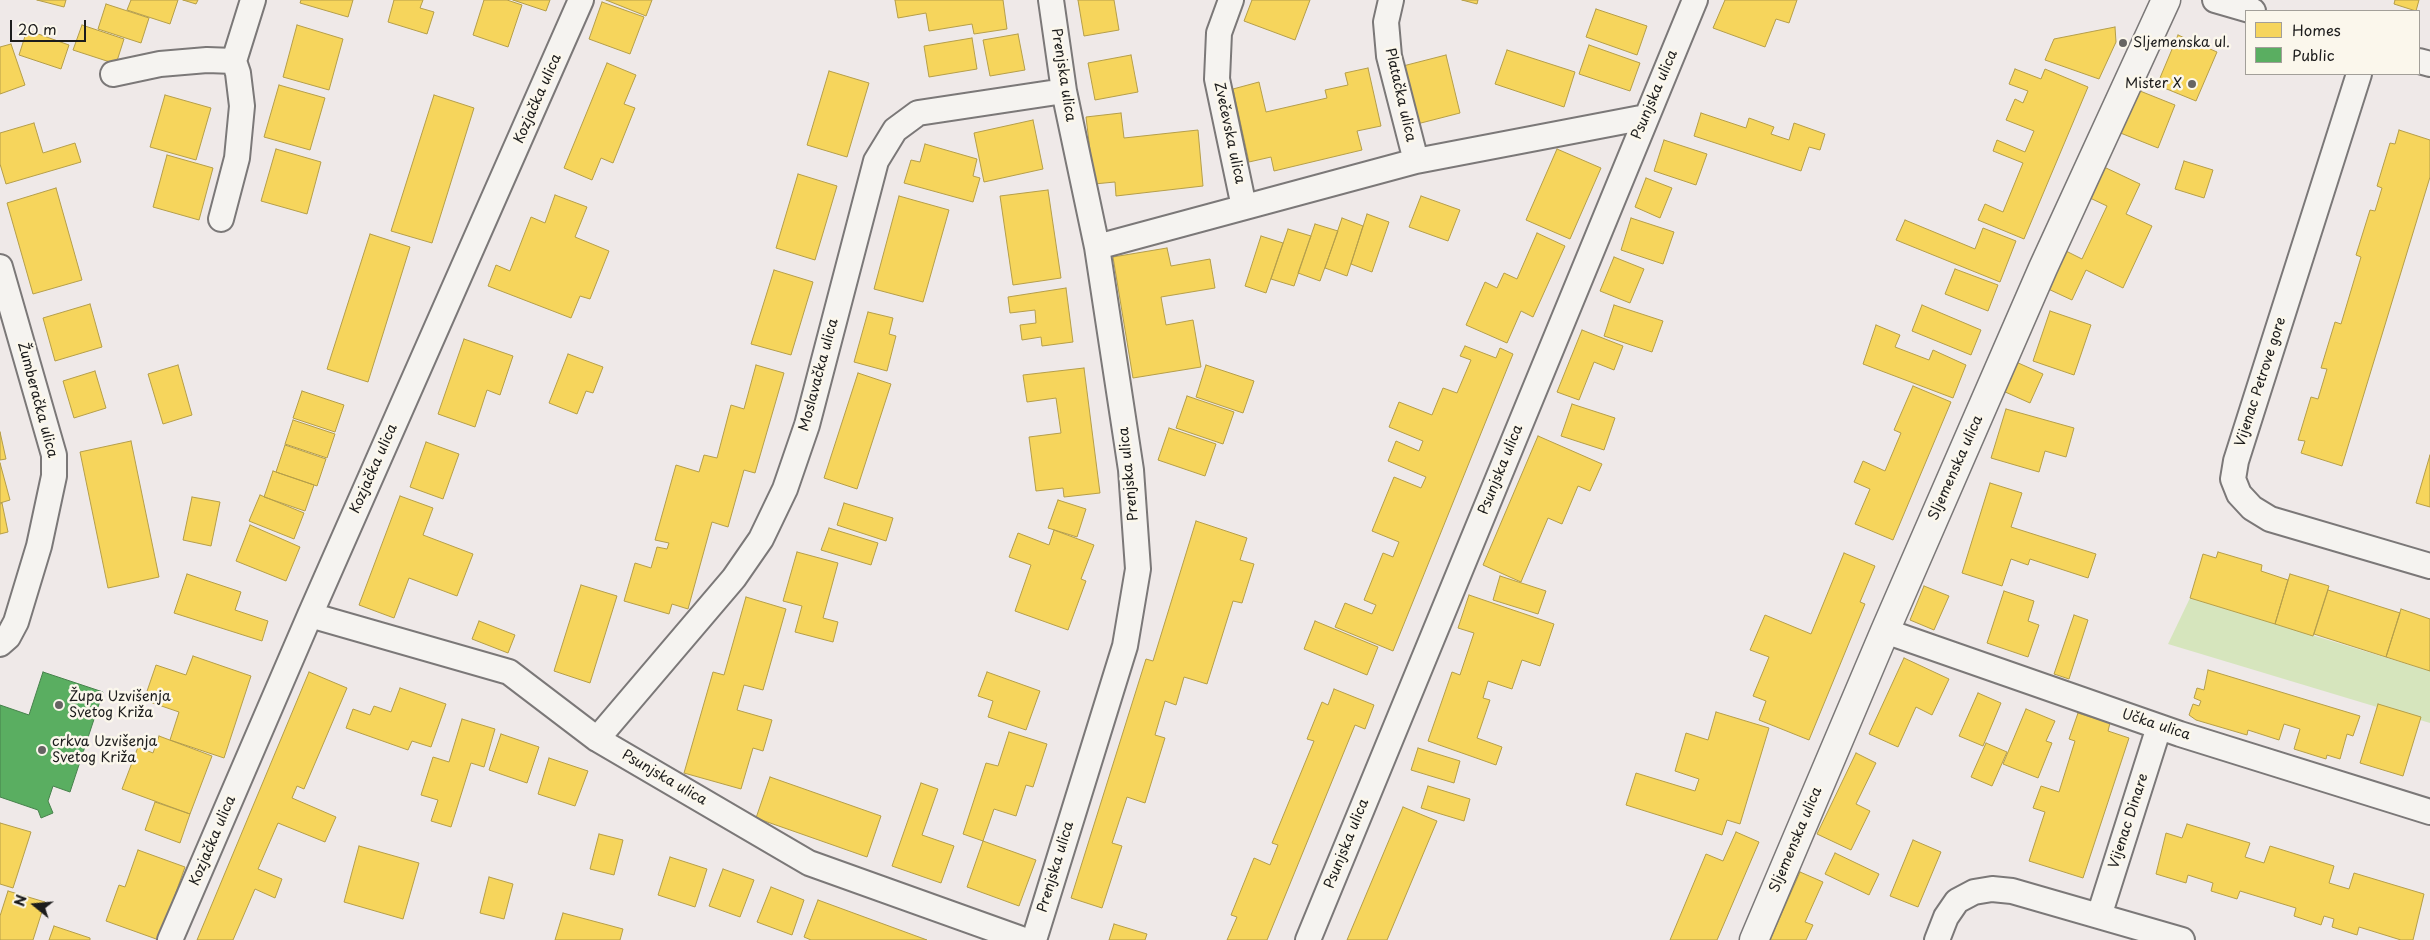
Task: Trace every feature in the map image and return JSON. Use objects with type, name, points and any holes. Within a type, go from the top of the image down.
[{"type":"street","points":[[221,219],[237,158],[242,106],[238,73],[234,61],[253,0]]},
{"type":"street","name":"Kozjačka ulica","points":[[170,940],[310,615],[581,0]]},
{"type":"street","name":"Prenjska ulica","points":[[1034,940],[1125,646],[1138,569],[1131,470],[1097,247],[1064,91],[1051,0]]},
{"type":"street","name":"Zvečevska ulica","points":[[1232,0],[1219,33],[1217,80],[1244,207]]},
{"type":"street","name":"Platačka ulica","points":[[1391,0],[1386,22],[1389,56],[1416,161]]},
{"type":"street","name":"Psunjska ulica","points":[[1308,940],[1695,0]]},
{"type":"street","name":"Sljemenska ulica","points":[[1754,940],[1885,630],[2044,268],[2166,0]]},
{"type":"street","points":[[2215,0],[2250,10]]},
{"type":"street","points":[[113,74],[160,64],[207,60],[234,61]]},
{"type":"street","name":"Vijenac Petrove gore","points":[[2359,75],[2236,461],[2233,479],[2239,494],[2252,508],[2270,519],[2430,566]]},
{"type":"street","name":"Moslavačka ulica","points":[[597,739],[734,578],[761,539],[785,489],[807,425],[876,161],[895,130],[918,113],[1064,91]]},
{"type":"street","points":[[1097,247],[1416,161],[1646,117]]},
{"type":"street","name":"Žumberačka ulica","points":[[0,267],[54,455],[54,476],[39,546],[16,622],[8,637],[0,644]]},
{"type":"street","name":"Psunjska ulica","points":[[310,615],[509,672],[597,739],[809,862],[1024,940]]},
{"type":"street","name":"Učka ulica","points":[[1885,630],[2159,727],[2430,812]]},
{"type":"street","name":"Vijenac Dinare","points":[[2099,916],[2159,727]]},
{"type":"street","points":[[1936,940],[1946,917],[1957,901],[1974,892],[1992,889],[2012,891],[2182,940]]},
{"type":"green space","points":[[2190,598],[2430,671],[2430,723],[2168,644]]},
{"type":"building: Homes","points":[[37,0],[66,0],[64,7]]},
{"type":"building: Homes","points":[[131,0],[178,0],[170,24],[127,10]]},
{"type":"building: Homes","points":[[183,0],[198,0],[196,4]]},
{"type":"building: Homes","points":[[301,0],[353,0],[348,17],[300,3]]},
{"type":"building: Homes","points":[[394,0],[423,0],[420,8],[434,12],[427,34],[388,22]]},
{"type":"building: Homes","points":[[484,0],[507,0],[522,5],[508,47],[473,35]]},
{"type":"building: Homes","points":[[513,0],[550,0],[546,11]]},
{"type":"building: Homes","points":[[606,0],[652,0],[646,16]]},
{"type":"building: Homes","points":[[895,0],[1003,0],[1007,29],[974,34],[972,24],[929,31],[926,13],[898,18]]},
{"type":"building: Homes","points":[[1078,0],[1114,0],[1119,30],[1084,36]]},
{"type":"building: Homes","points":[[1252,0],[1310,0],[1295,40],[1244,21]]},
{"type":"building: Homes","points":[[1462,0],[1478,0],[1477,4]]},
{"type":"building: Homes","points":[[1725,0],[1797,0],[1789,23],[1776,19],[1765,47],[1713,28]]},
{"type":"building: Homes","points":[[2395,0],[2419,0],[2416,10],[2394,4]]},
{"type":"building: Homes","points":[[602,2],[644,17],[630,54],[589,39]]},
{"type":"building: Homes","points":[[106,4],[149,18],[141,43],[98,29]]},
{"type":"building: Homes","points":[[1596,9],[1647,26],[1637,55],[1586,37]]},
{"type":"building: Homes","points":[[82,25],[124,39],[116,64],[73,50]]},
{"type":"building: Homes","points":[[297,25],[343,39],[329,90],[283,77]]},
{"type":"building: Homes","points":[[2115,27],[2116,42],[2099,79],[2045,60],[2054,39]]},
{"type":"building: Homes","points":[[27,30],[69,45],[61,69],[19,55]]},
{"type":"building: Homes","points":[[1018,34],[1025,70],[990,76],[983,40]]},
{"type":"building: Homes","points":[[2178,35],[2217,52],[2196,101],[2157,85]]},
{"type":"building: Homes","points":[[972,38],[977,69],[929,77],[924,46]]},
{"type":"building: Homes","points":[[11,44],[25,85],[0,94],[0,47]]},
{"type":"building: Homes","points":[[1589,45],[1640,63],[1630,91],[1579,74]]},
{"type":"building: Homes","points":[[1507,50],[1575,72],[1564,107],[1495,84]]},
{"type":"building: Homes","points":[[1131,55],[1138,92],[1095,100],[1088,63]]},
{"type":"building: Homes","points":[[1446,55],[1460,113],[1417,124],[1403,66]]},
{"type":"building: Homes","points":[[607,63],[636,75],[624,104],[635,108],[613,163],[601,158],[592,180],[564,168]]},
{"type":"building: Homes","points":[[1368,68],[1381,126],[1357,131],[1362,150],[1274,171],[1271,157],[1249,162],[1233,89],[1259,82],[1266,112],[1327,98],[1325,90],[1348,85],[1345,73]]},
{"type":"building: Homes","points":[[2015,69],[2041,79],[2045,69],[2088,87],[2024,239],[1978,220],[1985,204],[2003,212],[2023,163],[1993,151],[1997,140],[2025,152],[2034,131],[2006,120],[2015,99],[2023,103],[2028,91],[2009,84]]},
{"type":"building: Homes","points":[[829,71],[869,83],[847,157],[807,145]]},
{"type":"building: Homes","points":[[279,85],[325,98],[310,150],[264,137]]},
{"type":"building: Homes","points":[[2135,89],[2175,105],[2158,148],[2118,132]]},
{"type":"building: Homes","points":[[165,95],[211,108],[196,160],[150,147]]},
{"type":"building: Homes","points":[[434,95],[474,108],[432,243],[391,231]]},
{"type":"building: Homes","points":[[1121,113],[1124,138],[1198,130],[1203,186],[1116,196],[1115,182],[1094,184],[1086,117]]},
{"type":"building: Homes","points":[[1701,113],[1746,128],[1749,118],[1774,127],[1771,134],[1789,140],[1794,123],[1825,134],[1820,150],[1809,147],[1801,171],[1694,136]]},
{"type":"building: Homes","points":[[1033,120],[1043,169],[984,182],[974,133]]},
{"type":"building: Homes","points":[[34,123],[43,153],[75,143],[81,162],[6,184],[0,164],[0,133]]},
{"type":"building: Homes","points":[[2399,130],[2430,140],[2430,177],[2342,466],[2301,453],[2305,441],[2298,440],[2311,397],[2318,399],[2327,369],[2321,368],[2335,322],[2341,324],[2361,257],[2356,255],[2370,210],[2375,211],[2382,188],[2377,186],[2390,143],[2395,144]]},
{"type":"building: Homes","points":[[1664,140],[1707,154],[1696,185],[1654,171]]},
{"type":"building: Homes","points":[[925,144],[977,159],[973,176],[980,178],[973,202],[904,183],[911,160],[920,162]]},
{"type":"building: Homes","points":[[276,149],[321,162],[307,214],[261,201]]},
{"type":"building: Homes","points":[[1557,149],[1601,168],[1570,239],[1526,220]]},
{"type":"building: Homes","points":[[167,155],[213,168],[199,220],[153,207]]},
{"type":"building: Homes","points":[[2184,161],[2213,170],[2204,198],[2175,189]]},
{"type":"building: Homes","points":[[2104,167],[2140,184],[2126,214],[2152,226],[2123,288],[2086,270],[2072,300],[2046,288],[2064,250],[2082,259],[2107,206],[2090,198]]},
{"type":"building: Homes","points":[[798,174],[837,186],[815,260],[776,248]]},
{"type":"building: Homes","points":[[1646,178],[1672,188],[1660,218],[1635,207]]},
{"type":"building: Homes","points":[[56,188],[82,280],[33,294],[7,203]]},
{"type":"building: Homes","points":[[1048,190],[1061,278],[1013,285],[1000,196]]},
{"type":"building: Homes","points":[[555,195],[587,207],[575,237],[609,251],[590,299],[580,296],[571,318],[488,286],[496,265],[510,271],[531,217],[545,223]]},
{"type":"building: Homes","points":[[899,196],[949,210],[923,302],[874,289]]},
{"type":"building: Homes","points":[[1421,196],[1460,210],[1448,241],[1409,227]]},
{"type":"building: Homes","points":[[1367,214],[1389,222],[1372,272],[1351,264]]},
{"type":"building: Homes","points":[[1342,218],[1363,226],[1347,276],[1325,268]]},
{"type":"building: Homes","points":[[1631,218],[1674,232],[1663,264],[1621,250]]},
{"type":"building: Homes","points":[[1905,220],[1975,249],[1983,228],[2016,241],[2000,282],[1896,240]]},
{"type":"building: Homes","points":[[1315,224],[1338,231],[1320,281],[1298,273]]},
{"type":"building: Homes","points":[[1288,229],[1311,236],[1294,286],[1271,279]]},
{"type":"building: Homes","points":[[1537,233],[1565,246],[1533,317],[1521,311],[1507,343],[1466,325],[1485,282],[1497,288],[1504,273],[1517,279]]},
{"type":"building: Homes","points":[[370,234],[410,247],[368,382],[327,369]]},
{"type":"building: Homes","points":[[1261,236],[1283,243],[1266,293],[1245,286]]},
{"type":"building: Homes","points":[[1167,248],[1171,266],[1210,259],[1215,288],[1161,297],[1166,325],[1193,320],[1201,367],[1133,378],[1113,257]]},
{"type":"building: Homes","points":[[1614,257],[1644,269],[1630,303],[1600,291]]},
{"type":"building: Homes","points":[[1955,269],[1998,285],[1988,311],[1945,294]]},
{"type":"building: Homes","points":[[774,270],[813,282],[791,355],[751,344]]},
{"type":"building: Homes","points":[[1066,288],[1073,342],[1042,346],[1041,337],[1022,340],[1020,325],[1036,323],[1035,310],[1010,313],[1008,297]]},
{"type":"building: Homes","points":[[90,304],[102,347],[55,361],[43,318]]},
{"type":"building: Homes","points":[[1614,305],[1663,321],[1652,352],[1604,336]]},
{"type":"building: Homes","points":[[1922,305],[1981,330],[1971,355],[1912,331]]},
{"type":"building: Homes","points":[[2050,311],[2091,325],[2074,375],[2033,361]]},
{"type":"building: Homes","points":[[868,312],[893,318],[889,334],[896,336],[887,371],[854,362]]},
{"type":"building: Homes","points":[[1876,325],[1900,335],[1895,347],[1929,360],[1933,350],[1966,365],[1953,398],[1863,364]]},
{"type":"building: Homes","points":[[1582,330],[1623,346],[1614,370],[1594,362],[1579,400],[1557,392]]},
{"type":"building: Homes","points":[[464,339],[513,356],[500,395],[487,390],[475,427],[438,414]]},
{"type":"building: Homes","points":[[1465,346],[1496,358],[1500,348],[1513,354],[1393,651],[1335,627],[1345,603],[1372,614],[1376,605],[1364,600],[1383,553],[1393,557],[1399,542],[1372,531],[1394,477],[1421,488],[1426,477],[1388,461],[1396,441],[1419,451],[1423,441],[1389,427],[1399,402],[1432,415],[1443,388],[1457,393],[1471,360],[1460,356]]},
{"type":"building: Homes","points":[[568,354],[603,367],[593,393],[586,391],[577,414],[549,403]]},
{"type":"building: Homes","points":[[2016,362],[2043,374],[2030,403],[2003,391]]},
{"type":"building: Homes","points":[[178,365],[192,415],[163,424],[148,374]]},
{"type":"building: Homes","points":[[756,365],[784,373],[755,473],[744,470],[728,527],[712,522],[688,609],[672,604],[669,614],[624,601],[635,563],[651,568],[657,547],[667,549],[669,543],[655,540],[676,465],[699,472],[704,455],[717,458],[731,405],[744,409]]},
{"type":"building: Homes","points":[[1206,365],[1254,381],[1243,413],[1196,397]]},
{"type":"building: Homes","points":[[1084,368],[1100,493],[1064,497],[1063,488],[1036,491],[1029,437],[1061,433],[1056,398],[1027,402],[1023,375]]},
{"type":"building: Homes","points":[[95,371],[106,408],[74,418],[63,381]]},
{"type":"building: Homes","points":[[858,373],[891,384],[857,489],[824,478]]},
{"type":"building: Homes","points":[[1913,386],[1951,402],[1893,540],[1855,524],[1870,489],[1854,482],[1863,461],[1885,471],[1901,433],[1894,430]]},
{"type":"building: Homes","points":[[302,391],[344,405],[335,432],[293,418]]},
{"type":"building: Homes","points":[[1187,396],[1234,412],[1223,444],[1176,428]]},
{"type":"building: Homes","points":[[1572,404],[1615,418],[1604,450],[1561,436]]},
{"type":"building: Homes","points":[[2006,409],[2074,428],[2066,457],[2045,451],[2039,472],[1991,458]]},
{"type":"building: Homes","points":[[293,420],[335,434],[327,458],[285,444]]},
{"type":"building: Homes","points":[[1169,428],[1216,444],[1205,476],[1158,460]]},
{"type":"building: Homes","points":[[0,432],[6,459],[0,460]]},
{"type":"building: Homes","points":[[1538,436],[1602,464],[1590,491],[1578,486],[1562,524],[1548,518],[1521,582],[1483,565]]},
{"type":"building: Homes","points":[[131,441],[159,577],[108,588],[80,452]]},
{"type":"building: Homes","points":[[426,442],[459,454],[443,499],[410,487]]},
{"type":"building: Homes","points":[[285,445],[326,459],[317,486],[276,472]]},
{"type":"building: Homes","points":[[2430,455],[2430,507],[2416,503]]},
{"type":"building: Homes","points":[[0,463],[10,500],[0,503]]},
{"type":"building: Homes","points":[[273,471],[314,485],[305,511],[264,497]]},
{"type":"building: Homes","points":[[1990,483],[2022,493],[2011,527],[2096,554],[2088,578],[2030,559],[2028,565],[2011,559],[2002,586],[1962,573]]},
{"type":"building: Homes","points":[[260,495],[304,513],[294,539],[249,521]]},
{"type":"building: Homes","points":[[400,496],[433,508],[423,535],[473,554],[457,596],[409,578],[394,618],[359,605]]},
{"type":"building: Homes","points":[[192,497],[220,502],[211,546],[183,540]]},
{"type":"building: Homes","points":[[1058,500],[1086,509],[1077,537],[1048,528]]},
{"type":"building: Homes","points":[[2,503],[8,532],[0,534],[0,504]]},
{"type":"building: Homes","points":[[844,503],[893,518],[886,541],[837,525]]},
{"type":"building: Homes","points":[[1196,521],[1247,538],[1240,560],[1254,564],[1242,603],[1233,601],[1207,684],[1184,677],[1176,705],[1165,701],[1155,735],[1165,738],[1145,803],[1127,797],[1112,843],[1122,846],[1102,908],[1071,898],[1146,659],[1153,661]]},
{"type":"building: Homes","points":[[250,525],[300,547],[286,581],[236,561]]},
{"type":"building: Homes","points":[[829,528],[878,543],[871,565],[821,550]]},
{"type":"building: Homes","points":[[1054,530],[1094,545],[1081,579],[1086,581],[1068,630],[1015,611],[1031,565],[1009,557],[1018,533],[1049,545]]},
{"type":"building: Homes","points":[[797,552],[838,563],[823,618],[838,622],[833,642],[795,632],[802,606],[783,601]]},
{"type":"building: Homes","points":[[2218,552],[2262,565],[2261,571],[2288,580],[2275,624],[2190,598],[2203,554],[2216,558]]},
{"type":"building: Homes","points":[[1844,553],[1875,566],[1860,602],[1865,604],[1809,740],[1759,720],[1766,701],[1753,696],[1769,657],[1750,650],[1765,615],[1811,634]]},
{"type":"building: Homes","points":[[187,574],[241,592],[235,610],[268,621],[262,641],[174,613]]},
{"type":"building: Homes","points":[[2290,574],[2329,586],[2313,636],[2275,624]]},
{"type":"building: Homes","points":[[1500,576],[1546,591],[1538,614],[1493,600]]},
{"type":"building: Homes","points":[[581,585],[617,596],[590,683],[554,671]]},
{"type":"building: Homes","points":[[1924,586],[1949,596],[1934,630],[1910,620]]},
{"type":"building: Homes","points":[[2328,590],[2400,613],[2386,657],[2314,634]]},
{"type":"building: Homes","points":[[2004,591],[2034,601],[2028,621],[2039,625],[2028,657],[1987,643]]},
{"type":"building: Homes","points":[[1469,595],[1554,624],[1540,666],[1522,660],[1512,689],[1488,681],[1483,698],[1490,700],[1477,738],[1502,747],[1496,765],[1428,741],[1452,672],[1460,675],[1474,633],[1458,628]]},
{"type":"building: Homes","points":[[746,597],[786,609],[763,690],[744,685],[737,710],[772,720],[763,751],[753,748],[741,789],[684,773],[713,672],[724,675]]},
{"type":"building: Homes","points":[[2401,609],[2430,619],[2430,671],[2386,657]]},
{"type":"building: Homes","points":[[2074,615],[2088,620],[2069,679],[2054,674]]},
{"type":"building: Homes","points":[[479,621],[515,635],[508,653],[472,639]]},
{"type":"building: Homes","points":[[1315,621],[1378,647],[1367,675],[1304,649]]},
{"type":"building: Homes","points":[[193,656],[251,676],[224,758],[170,740],[179,712],[144,700],[156,665],[186,675]]},
{"type":"building: Homes","points":[[1904,658],[1949,679],[1932,715],[1916,707],[1898,747],[1869,734]]},
{"type":"building: Homes","points":[[2208,670],[2360,716],[2353,736],[2347,734],[2340,759],[2327,755],[2326,759],[2294,749],[2300,729],[2284,724],[2279,740],[2248,730],[2247,735],[2196,720],[2189,715],[2193,704],[2199,706],[2201,701],[2194,698],[2197,688],[2204,690]]},
{"type":"building: Homes","points":[[309,672],[347,688],[304,789],[297,786],[292,798],[336,817],[325,842],[278,823],[258,869],[282,879],[275,898],[255,889],[233,940],[197,940]]},
{"type":"building: Homes","points":[[987,672],[1040,691],[1026,730],[988,717],[993,701],[978,696]]},
{"type":"building: Homes","points":[[400,688],[446,704],[431,747],[412,741],[408,750],[346,728],[353,709],[370,715],[374,706],[391,712]]},
{"type":"building: Homes","points":[[1334,689],[1374,705],[1365,729],[1355,725],[1267,940],[1227,940],[1237,917],[1231,915],[1254,858],[1270,865],[1278,845],[1272,843],[1314,741],[1307,739],[1322,702],[1328,705]]},
{"type":"building: Homes","points":[[1978,693],[2001,703],[1983,746],[1959,736]]},
{"type":"building: Homes","points":[[2378,704],[2421,717],[2403,776],[2360,763]]},
{"type":"building: Homes","points":[[2026,709],[2055,721],[2046,741],[2052,743],[2038,778],[2003,764]]},
{"type":"building: Homes","points":[[1716,712],[1769,728],[1740,824],[1727,820],[1722,835],[1626,805],[1636,773],[1695,791],[1699,779],[1675,771],[1686,733],[1708,740]]},
{"type":"building: Homes","points":[[2078,713],[2110,723],[2108,731],[2129,738],[2083,878],[2029,861],[2045,812],[2033,808],[2041,786],[2059,792],[2075,741],[2069,739]]},
{"type":"building: Homes","points":[[462,719],[495,729],[484,767],[471,763],[451,827],[431,821],[438,800],[421,795],[433,757],[449,762]]},
{"type":"building: Homes","points":[[1009,732],[1047,744],[1033,787],[1026,785],[1016,816],[994,809],[983,841],[963,834],[986,763],[998,766]]},
{"type":"building: Homes","points":[[501,734],[539,747],[527,783],[489,770]]},
{"type":"building: Homes","points":[[159,736],[212,756],[190,814],[122,789],[138,747],[153,753]]},
{"type":"building: Homes","points":[[1986,743],[2007,752],[1992,786],[1971,777]]},
{"type":"building: Homes","points":[[1418,748],[1460,761],[1454,783],[1411,770]]},
{"type":"building: Homes","points":[[1856,753],[1876,763],[1856,804],[1870,811],[1851,850],[1817,834]]},
{"type":"building: Homes","points":[[549,758],[588,771],[575,806],[538,794]]},
{"type":"building: Homes","points":[[770,777],[881,816],[867,857],[756,818]]},
{"type":"building: Homes","points":[[921,783],[938,789],[922,835],[954,846],[941,883],[892,866]]},
{"type":"building: Homes","points":[[1428,786],[1470,799],[1464,821],[1421,808]]},
{"type":"building: Homes","points":[[155,802],[190,814],[180,843],[145,830]]},
{"type":"building: Homes","points":[[1403,807],[1437,821],[1387,940],[1347,940]]},
{"type":"building: Homes","points":[[0,823],[31,832],[13,888],[0,884]]},
{"type":"building: Homes","points":[[2187,824],[2250,843],[2245,857],[2264,863],[2270,846],[2334,866],[2329,883],[2349,889],[2354,873],[2424,894],[2413,940],[2401,940],[2359,927],[2357,935],[2332,927],[2334,919],[2324,916],[2321,925],[2294,916],[2296,908],[2240,891],[2237,899],[2211,891],[2213,883],[2188,875],[2186,883],[2156,874],[2166,833],[2182,838]]},
{"type":"building: Homes","points":[[1736,832],[1759,842],[1717,940],[1670,940],[1706,854],[1723,861]]},
{"type":"building: Homes","points":[[599,834],[623,840],[614,875],[590,869]]},
{"type":"building: Homes","points":[[1913,840],[1941,852],[1918,907],[1890,896]]},
{"type":"building: Homes","points":[[983,841],[1036,860],[1019,906],[967,887]]},
{"type":"building: Homes","points":[[359,846],[419,863],[403,919],[344,902]]},
{"type":"building: Homes","points":[[138,850],[185,867],[159,940],[106,921],[119,885],[125,887]]},
{"type":"building: Homes","points":[[1835,853],[1879,874],[1869,895],[1825,874]]},
{"type":"building: Homes","points":[[670,857],[707,869],[695,907],[658,895]]},
{"type":"building: Homes","points":[[723,869],[754,880],[740,917],[709,906]]},
{"type":"building: Homes","points":[[1800,872],[1823,882],[1805,922],[1813,925],[1806,940],[1770,940]]},
{"type":"building: Homes","points":[[489,877],[513,884],[504,919],[480,913]]},
{"type":"building: Homes","points":[[771,887],[804,900],[792,935],[757,922]]},
{"type":"building: Homes","points":[[8,891],[45,902],[33,940],[0,940],[0,916]]},
{"type":"building: Homes","points":[[818,900],[927,940],[811,940],[804,937]]},
{"type":"building: Homes","points":[[563,913],[623,929],[620,940],[555,940]]},
{"type":"building: Homes","points":[[1114,924],[1147,934],[1145,940],[1109,940]]},
{"type":"building: Homes","points":[[54,926],[90,938],[90,940],[49,940]]},
{"type":"building: Public","name":"crkva Uzvišenja Svetog Križa","points":[[43,672],[103,692],[70,792],[53,786],[48,801],[53,813],[41,818],[38,810],[0,797],[0,705],[29,715]]},
{"type":"place","name":"Sljemenska ul.","points":[[2123,43]]},
{"type":"place","name":"Mister X","points":[[2192,84]]},
{"type":"place","name":"Župa Uzvišenja Svetog Križa","points":[[59,705]]},
{"type":"place","name":"crkva Uzvišenja Svetog Križa","points":[[42,750]]}]
